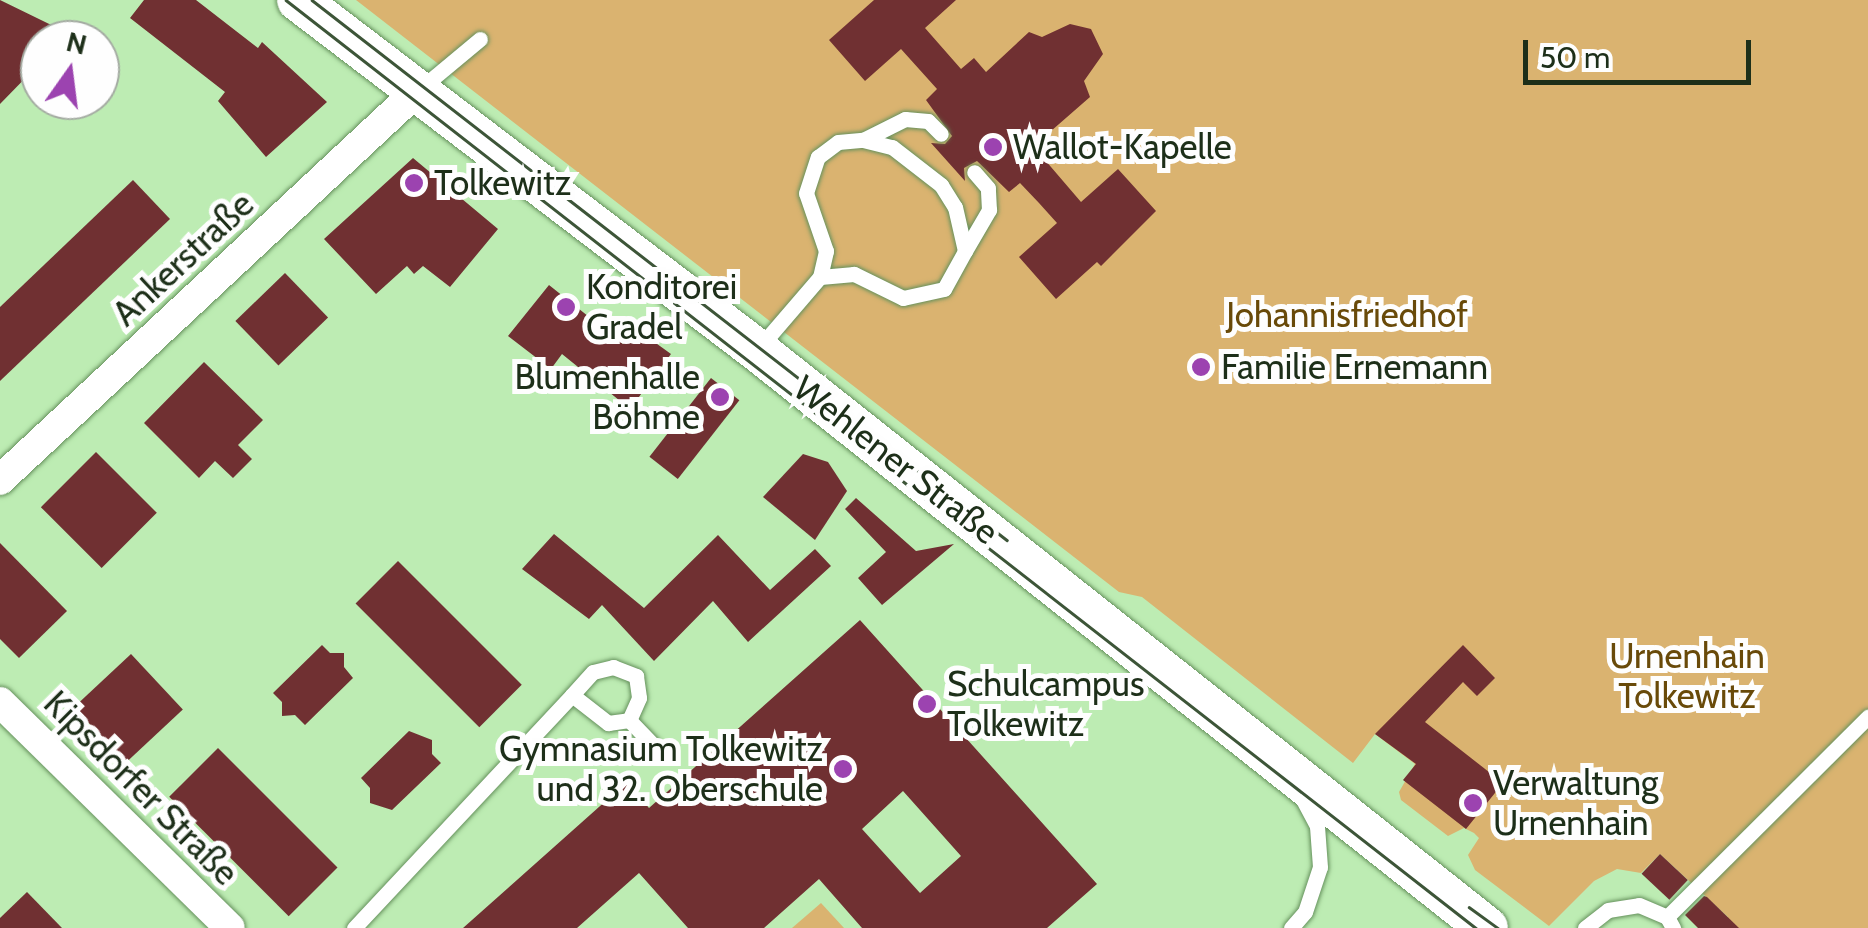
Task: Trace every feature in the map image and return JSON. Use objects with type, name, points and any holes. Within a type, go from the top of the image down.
[{"type":"main road","name":"Wehlener Straße","points":[[298,0],[756,350],[1291,777],[1487,928]]},
{"type":"street","name":"Ankerstraße","points":[[0,480],[417,92]]},
{"type":"street","name":"Kipsdorfer Straße","points":[[0,702],[230,928]]},
{"type":"lane","points":[[417,92],[480,39]]},
{"type":"lane","points":[[863,140],[904,119],[928,121],[941,134]]},
{"type":"lane","points":[[756,350],[820,278],[826,251],[808,214],[810,176],[818,157],[838,142],[863,140],[892,147],[941,185],[955,207],[965,252]]},
{"type":"lane","points":[[820,278],[854,274],[903,298],[927,297],[944,289],[989,210],[988,188],[974,172]]},
{"type":"lane","points":[[354,928],[593,672],[613,668],[636,676],[639,698],[629,720]]},
{"type":"lane","points":[[572,695],[608,723],[629,720]]},
{"type":"lane","points":[[1585,928],[1608,910],[1639,905],[1670,922],[1868,716]]},
{"type":"lane","points":[[629,720],[653,745]]},
{"type":"lane","points":[[1291,777],[1317,826],[1320,867],[1305,912],[1291,928]]},
{"type":"green space","name":"Johannisfriedhof","points":[[356,0],[1868,0],[1868,928],[1718,928],[1728,917],[1660,854],[1641,873],[1617,869],[1594,881],[1549,926],[1475,870],[1468,855],[1479,838],[1474,833],[1464,828],[1448,836],[1401,800],[1399,792],[1415,764],[1375,734],[1353,763],[1142,597],[1119,592]]},
{"type":"green space","points":[[821,903],[844,928],[792,928]]},
{"type":"building","points":[[0,0],[41,20],[20,20],[20,84],[0,104]]},
{"type":"building","points":[[144,0],[196,0],[258,48],[262,42],[327,102],[266,157],[218,101],[225,92],[130,18]]},
{"type":"building","name":"Wallot-Kapelle","points":[[874,0],[956,0],[925,28],[961,69],[974,58],[986,72],[1029,32],[1042,37],[1070,24],[1091,29],[1103,54],[1084,81],[1090,97],[1043,138],[1055,150],[1045,160],[1081,202],[1118,169],[1156,211],[1101,266],[1097,262],[1056,299],[1019,257],[1057,223],[1020,183],[1009,192],[977,161],[964,168],[965,181],[931,143],[945,144],[952,136],[926,100],[937,89],[901,49],[865,81],[829,40]]},
{"type":"building","points":[[413,158],[498,229],[450,287],[423,266],[414,274],[407,266],[376,294],[324,239]]},
{"type":"building","points":[[133,180],[170,219],[0,381],[0,307]]},
{"type":"building","points":[[285,273],[328,318],[278,366],[235,321]]},
{"type":"building","points":[[549,285],[623,344],[635,328],[671,354],[630,409],[562,354],[551,369],[508,336]]},
{"type":"building","points":[[204,362],[263,420],[238,445],[252,459],[233,478],[215,461],[199,478],[144,423]]},
{"type":"building","points":[[711,378],[739,400],[678,479],[649,457]]},
{"type":"building","points":[[96,452],[157,513],[102,568],[41,507]]},
{"type":"building","points":[[803,454],[828,462],[847,491],[815,540],[763,497]]},
{"type":"building","points":[[856,498],[916,551],[954,544],[882,605],[858,578],[886,552],[845,509]]},
{"type":"building","points":[[554,534],[644,608],[718,535],[770,590],[815,549],[831,566],[748,642],[713,601],[654,661],[602,605],[589,619],[522,569]]},
{"type":"building","points":[[0,543],[67,611],[19,658],[0,639]]},
{"type":"building","points":[[398,561],[522,685],[479,727],[356,603]]},
{"type":"building","name":"Gymnasium Tolkewitz und 32. Oberschule","points":[[860,620],[1097,884],[1047,928],[862,928],[819,879],[764,928],[688,928],[639,873],[577,928],[463,928],[627,782],[649,808]],"holes":[[[903,791],[961,856],[920,893],[862,829]]]},
{"type":"building","points":[[322,645],[330,653],[344,653],[344,667],[353,678],[305,725],[295,715],[282,716],[282,702],[273,693]]},
{"type":"building","points":[[1463,645],[1495,678],[1477,696],[1463,682],[1425,722],[1503,783],[1466,829],[1403,780],[1416,764],[1375,734]]},
{"type":"building","points":[[131,654],[183,710],[126,763],[74,707]]},
{"type":"building","points":[[409,731],[432,740],[432,754],[441,763],[392,810],[370,803],[370,788],[361,778]]},
{"type":"building","points":[[218,748],[338,868],[289,916],[169,797]]},
{"type":"building","points":[[1660,854],[1688,880],[1669,900],[1642,874]]},
{"type":"building","points":[[27,892],[62,928],[0,928],[0,918]]},
{"type":"building","points":[[1704,896],[1739,928],[1698,928],[1685,915]]},
{"type":"tram line","points":[[286,0],[1476,928]]},
{"type":"tram line","points":[[312,0],[1007,540]]},
{"type":"tram line","points":[[1469,907],[1498,928]]},
{"type":"place","name":"Wallot-Kapelle","points":[[993,147]]},
{"type":"place","name":"Tolkewitz","points":[[414,183]]},
{"type":"place","name":"Konditorei Gradel","points":[[566,307]]},
{"type":"place","name":"Familie Ernemann","points":[[1201,367]]},
{"type":"place","name":"Blumenhalle Böhme","points":[[720,397]]},
{"type":"place","name":"Schulcampus Tolkewitz","points":[[927,704]]},
{"type":"place","name":"Gymnasium Tolkewitz und 32. Oberschule","points":[[843,769]]},
{"type":"place","name":"Verwaltung Urnenhain","points":[[1473,803]]},
{"type":"park label","name":"Urnenhain Tolkewitz","points":[[1687,676]]}]
